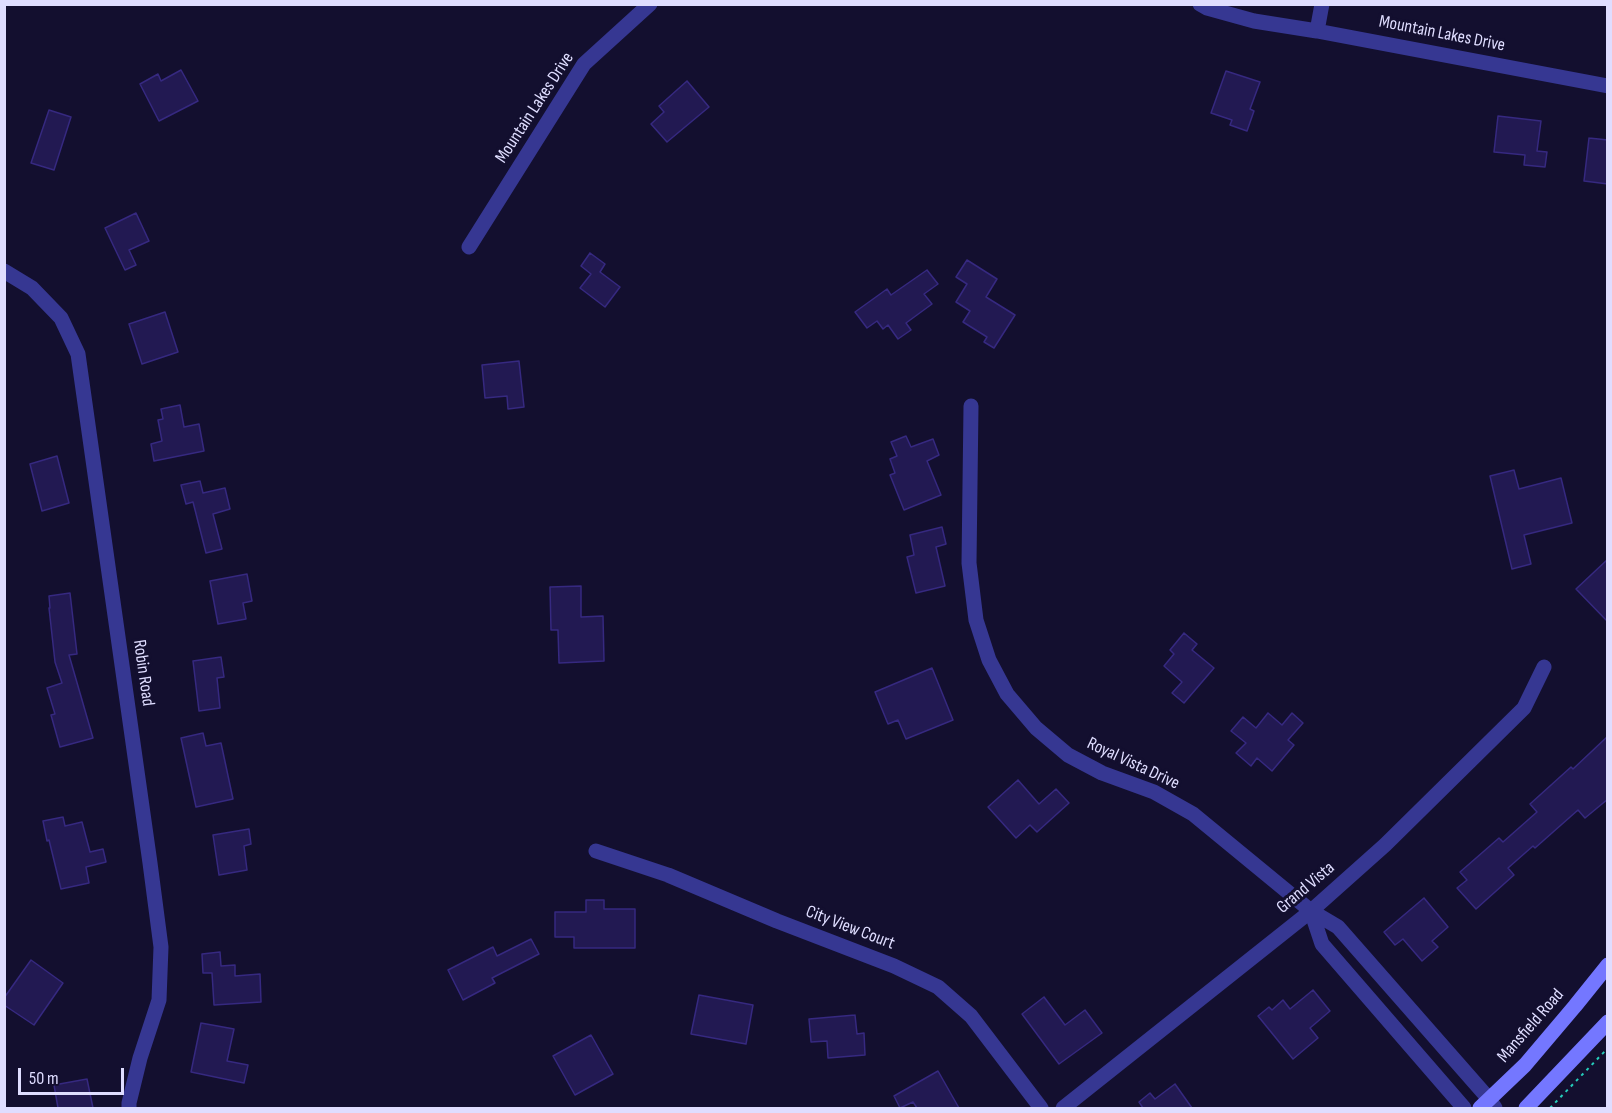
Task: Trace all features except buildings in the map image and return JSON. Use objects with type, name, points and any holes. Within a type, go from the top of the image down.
[{"type":"main road","name":"Mansfield Road","points":[[1488,1105],[1525,1065],[1608,965]]},
{"type":"main road","points":[[1526,1108],[1608,1022]]},
{"type":"street","name":"Mountain Lakes Drive","points":[[468,248],[584,64],[650,4]]},
{"type":"street","name":"Mountain Lakes Drive","points":[[1200,4],[1254,21],[1608,86]]},
{"type":"street","points":[[1317,31],[1322,4]]},
{"type":"street","name":"Robin Road","points":[[4,271],[32,288],[61,318],[78,354],[161,948],[159,1000],[140,1058],[129,1108]]},
{"type":"street","name":"Royal Vista Drive","points":[[971,406],[969,563],[976,620],[988,660],[1007,694],[1036,728],[1068,755],[1102,773],[1154,792],[1193,814],[1311,911],[1338,927],[1488,1105]]},
{"type":"street","name":"Grand Vista","points":[[1063,1108],[1311,911],[1385,845],[1524,708],[1544,668]]},
{"type":"street","name":"City View Court","points":[[596,851],[668,876],[894,966],[938,987],[972,1016],[1041,1108]]},
{"type":"street","points":[[1311,911],[1322,944],[1464,1108]]},
{"type":"street","points":[[1374,1004],[1391,988]]},
{"type":"path","points":[[1550,1108],[1608,1047]]}]
